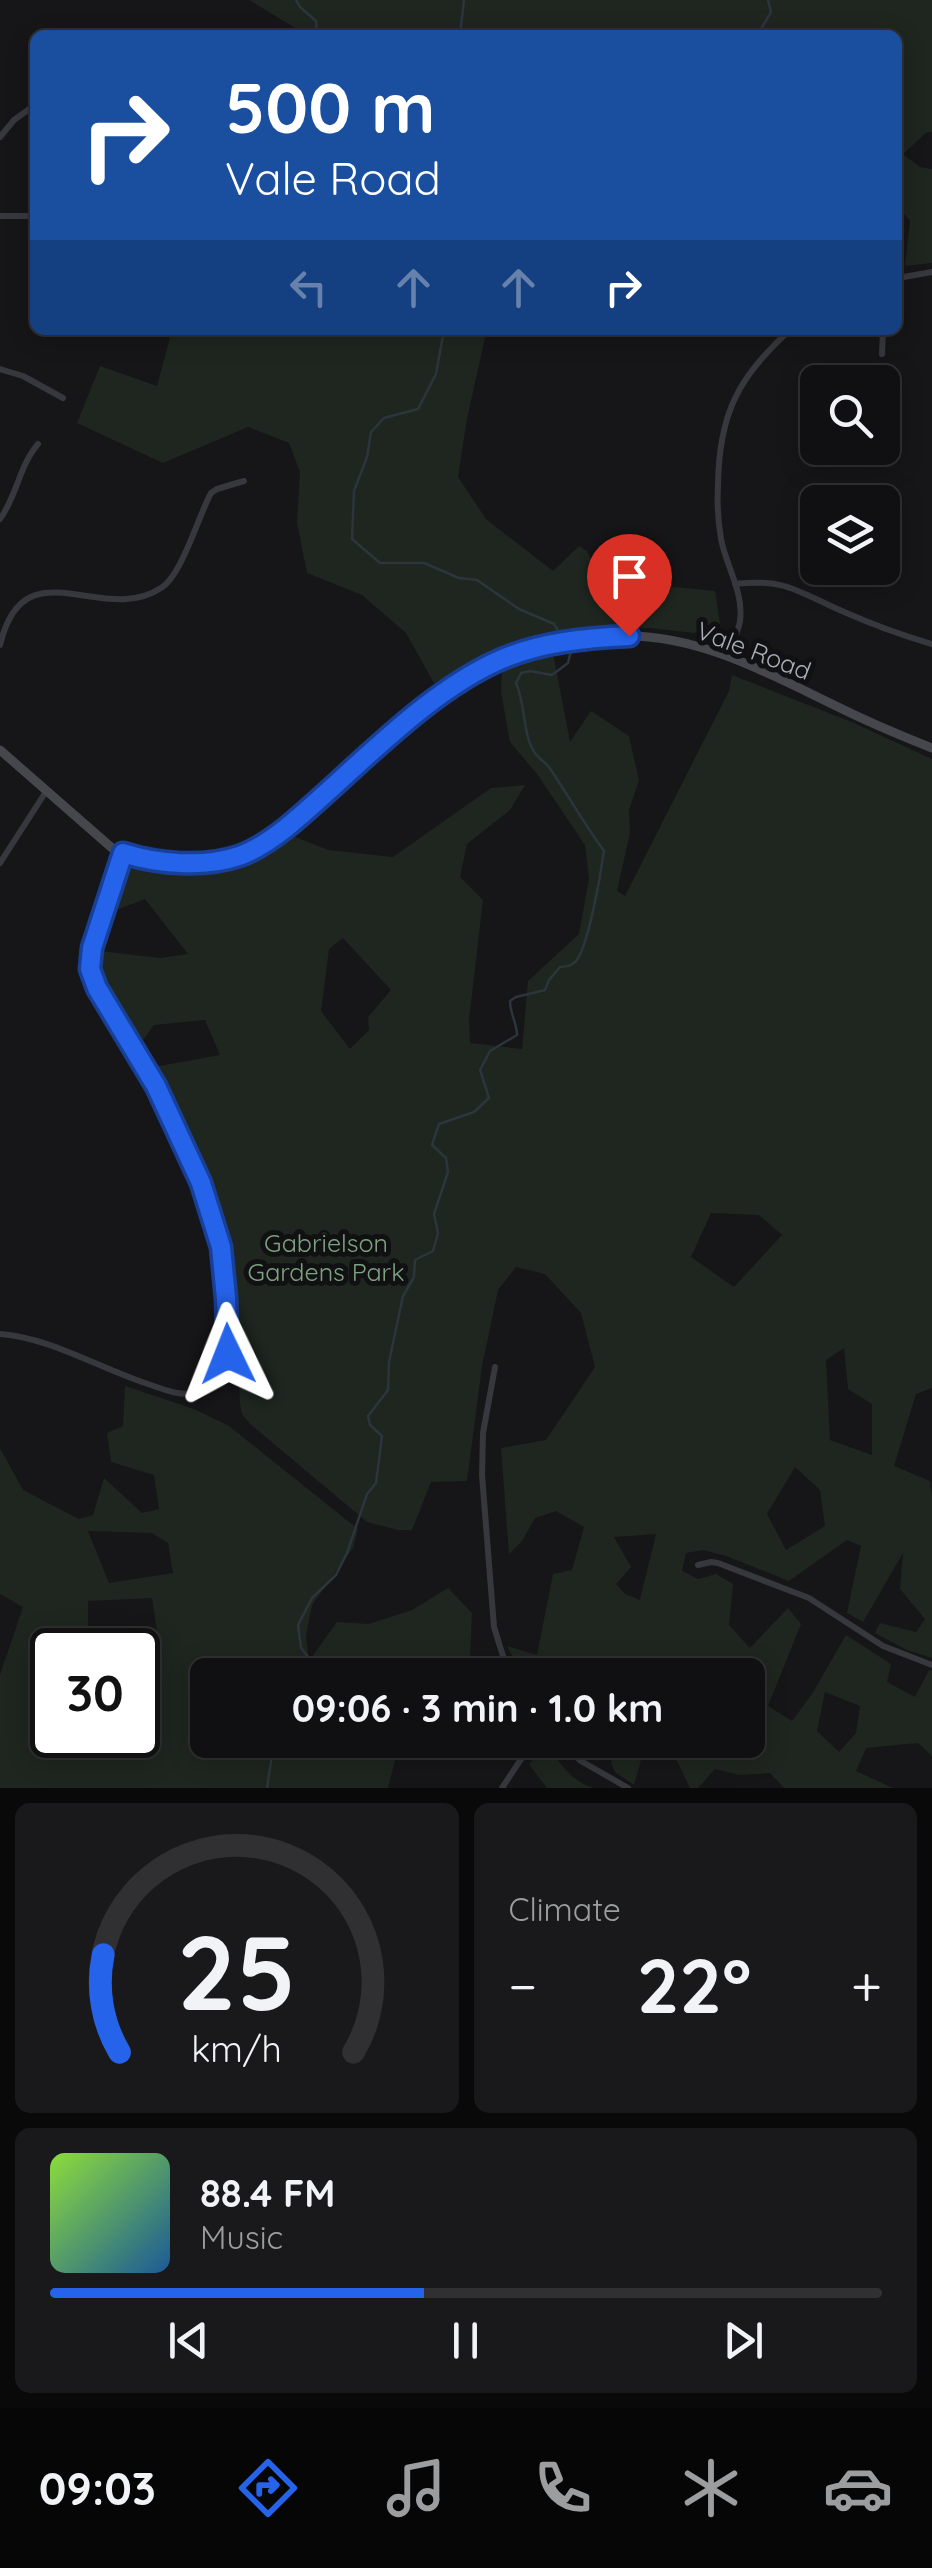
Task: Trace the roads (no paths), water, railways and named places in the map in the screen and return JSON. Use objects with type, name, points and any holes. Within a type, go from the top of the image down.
[{"type":"main road","name":"Vale Road","points":[[0,750],[103,841],[123,853],[155,860],[229,859],[255,850],[295,822],[406,724],[447,691],[486,667],[527,650],[574,640],[629,636],[688,645],[728,658],[932,748]]},
{"type":"street","points":[[0,137],[30,109]]},
{"type":"street","points":[[0,216],[30,216]]},
{"type":"street","points":[[902,277],[932,272]]},
{"type":"street","points":[[728,658],[740,619],[736,584],[721,540],[718,516],[722,428],[746,379],[785,335]]},
{"type":"street","points":[[882,354],[883,335]]},
{"type":"street","points":[[0,369],[23,376],[63,398]]},
{"type":"street","points":[[0,520],[23,466],[38,444]]},
{"type":"street","points":[[0,645],[12,612],[33,596],[54,592],[124,599],[160,589],[176,571],[212,493],[244,480]]},
{"type":"street","points":[[736,584],[781,584],[867,622],[932,644]]},
{"type":"street","points":[[0,862],[47,790]]},
{"type":"street","points":[[0,1334],[40,1342],[174,1392],[194,1394],[215,1384],[225,1371],[226,1298],[218,1234],[201,1183],[178,1128],[97,988],[90,969],[92,948],[123,853]]},
{"type":"street","points":[[495,1367],[482,1434],[482,1475],[494,1628],[504,1658]]},
{"type":"street","points":[[698,1565],[718,1563],[809,1598],[883,1646],[932,1665]]},
{"type":"street","points":[[502,1788],[521,1758]]},
{"type":"street","points":[[578,1758],[628,1788]]},
{"type":"waterway","points":[[296,0],[316,21],[317,30]]},
{"type":"waterway","points":[[461,30],[464,0]]},
{"type":"waterway","points":[[760,30],[771,12],[768,0]]},
{"type":"waterway","points":[[309,1658],[301,1648],[298,1625],[312,1598],[336,1575],[367,1494],[376,1483],[382,1436],[370,1425],[368,1416],[388,1390],[389,1362],[403,1296],[414,1277],[415,1260],[433,1251],[438,1233],[434,1214],[448,1172],[446,1158],[432,1145],[439,1124],[474,1112],[489,1098],[480,1070],[490,1051],[517,1035],[510,1001],[545,990],[560,967],[571,965],[580,955],[604,851],[535,753],[516,683],[521,673],[552,675],[568,663],[571,651],[554,624],[519,609],[477,580],[459,578],[424,563],[380,563],[352,539],[354,491],[367,457],[371,432],[384,418],[418,409],[436,374],[443,335]]},
{"type":"waterway","points":[[267,1788],[272,1758]]},
{"type":"park label","name":"Gabrielson Gardens Park","points":[[326,1256]]}]
